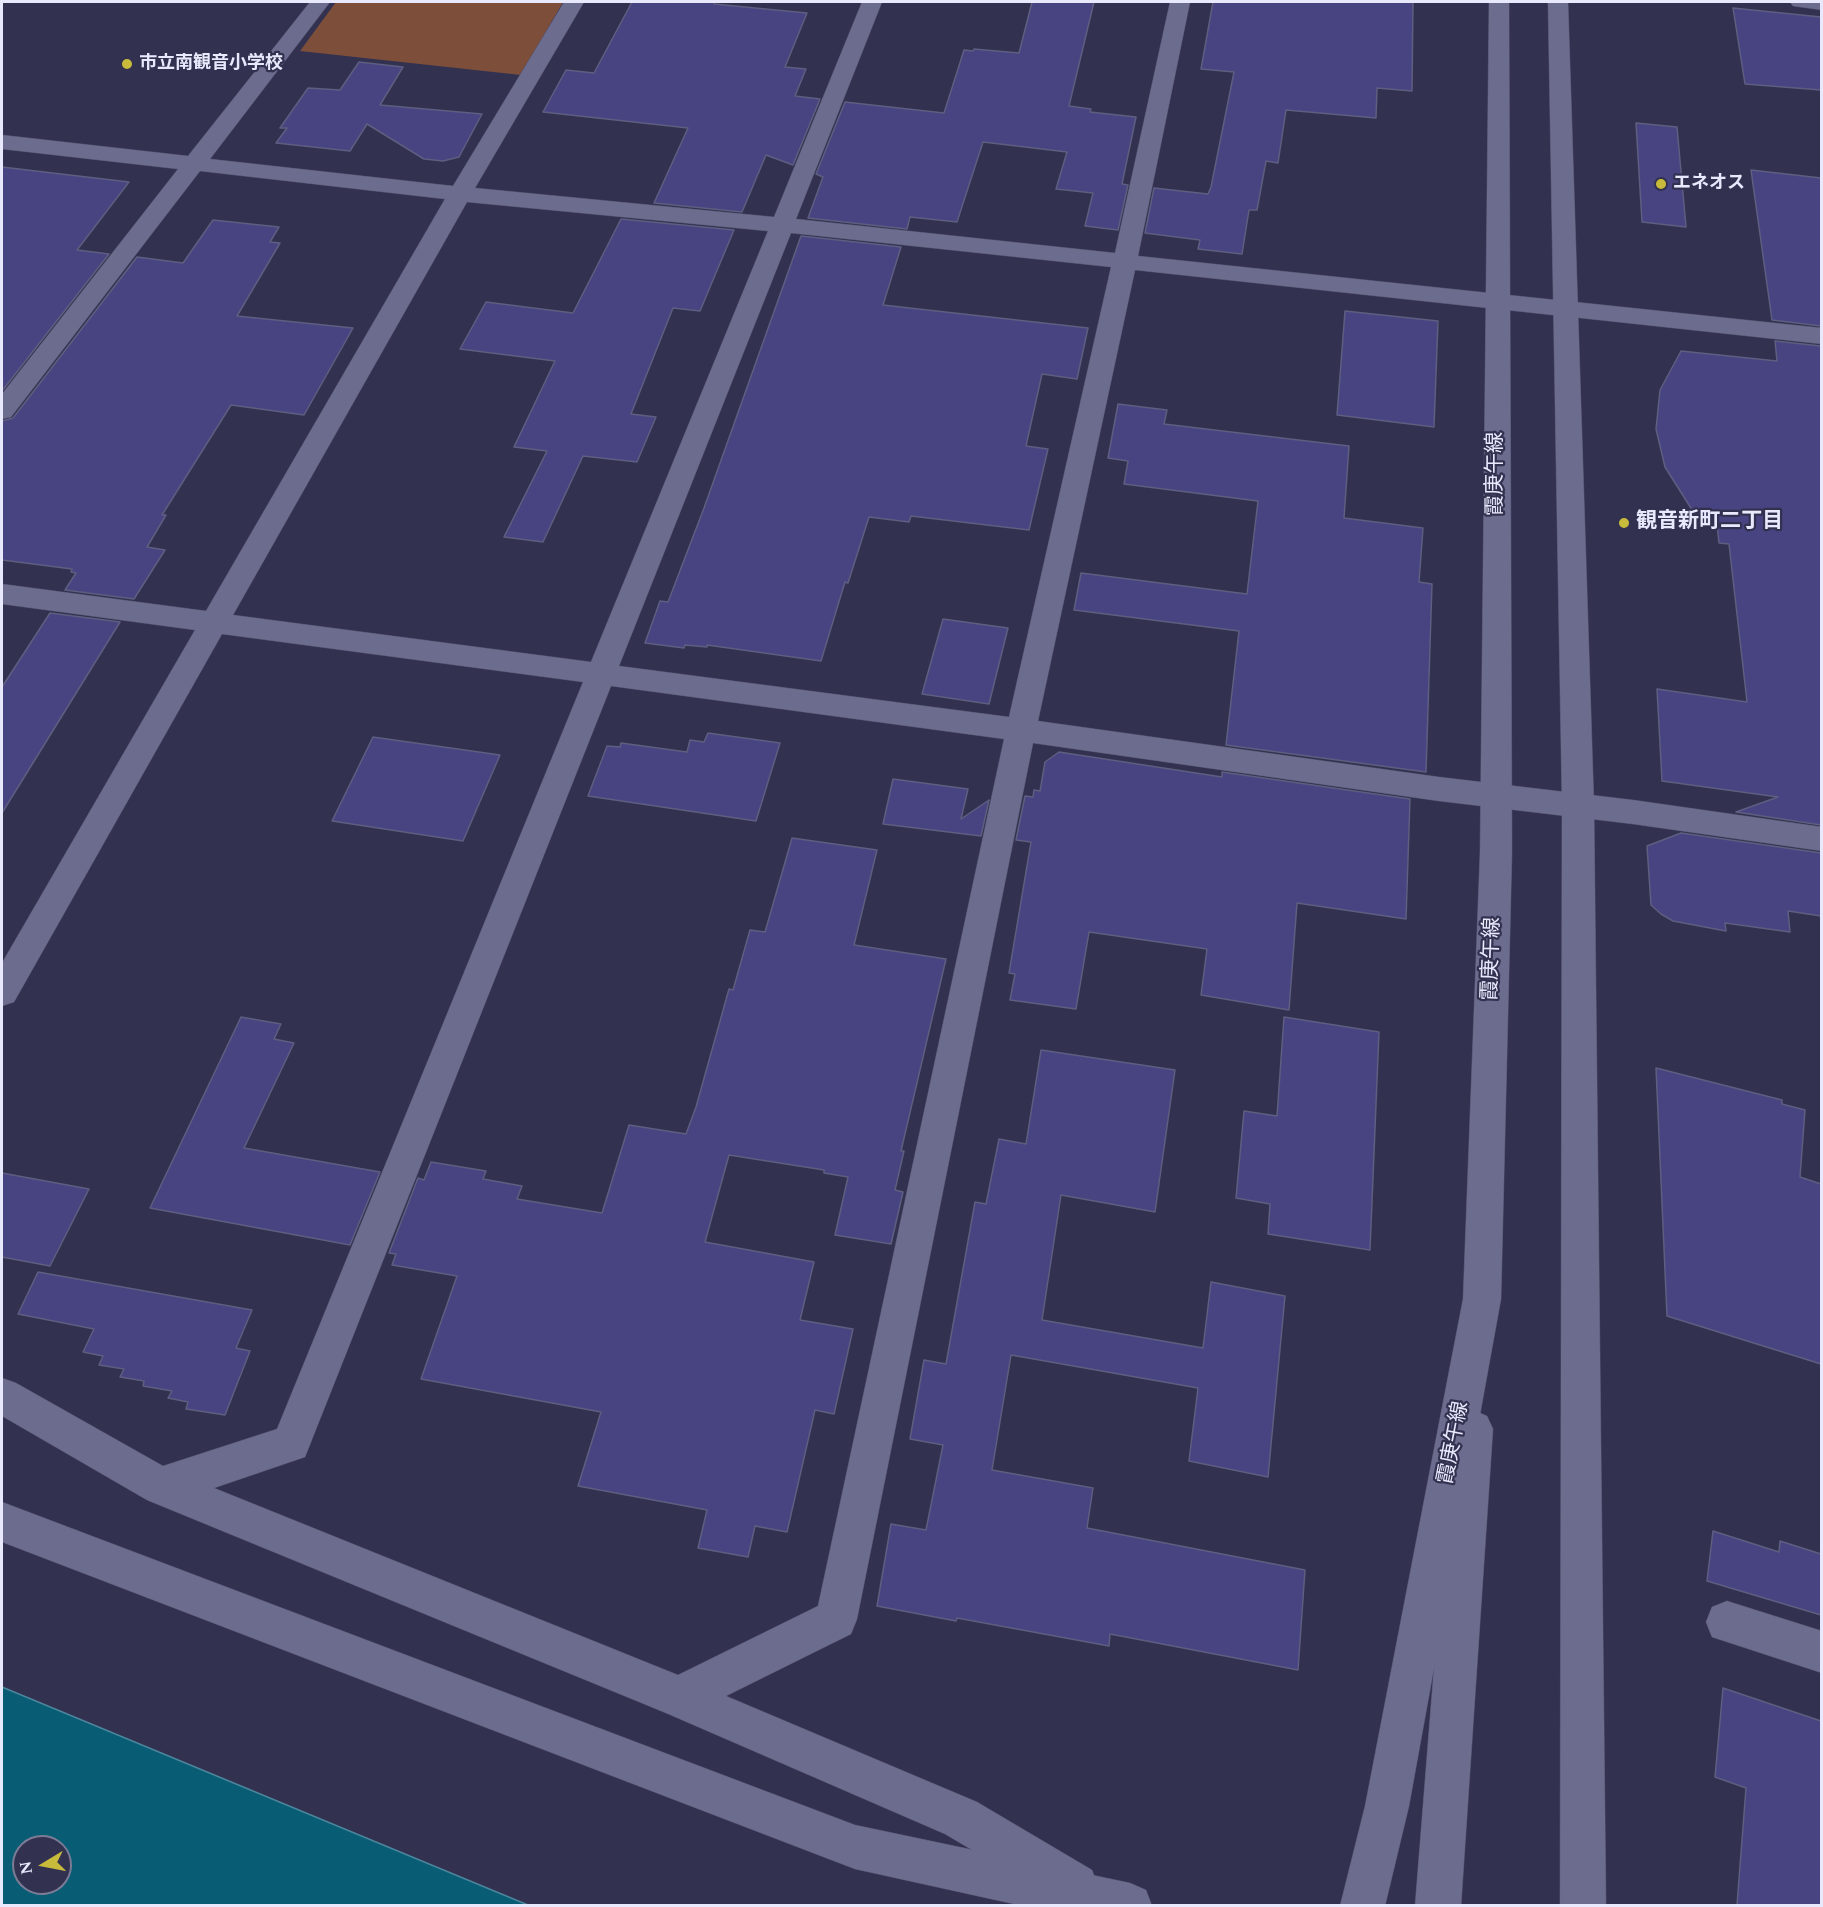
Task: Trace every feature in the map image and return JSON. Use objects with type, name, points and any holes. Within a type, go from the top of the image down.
[{"type":"street","points":[[2,411],[320,2]]},
{"type":"street","points":[[2,992],[460,194],[574,2]]},
{"type":"street","points":[[161,1486],[291,1444],[872,2]]},
{"type":"street","points":[[679,1697],[836,1619],[1021,730],[1180,2]]},
{"type":"street","name":"霞庚午線","points":[[1362,1905],[1387,1806],[1482,1299],[1496,796],[1496,301],[1499,2]]},
{"type":"street","points":[[1558,2],[1578,806],[1583,1905]]},
{"type":"street","points":[[1800,2],[1821,4]]},
{"type":"street","points":[[2,142],[460,194],[783,225],[1821,336]]},
{"type":"street","points":[[2,594],[1821,839]]},
{"type":"street","points":[[1438,1905],[1482,1299]]},
{"type":"street","points":[[2,1396],[161,1486],[679,1697],[961,1818],[1112,1901]]},
{"type":"street","points":[[2,1522],[855,1848],[1112,1901]]},
{"type":"street","points":[[1727,1622],[1821,1652]]},
{"type":"shaded area","points":[[336,2],[563,2],[521,75],[300,51]]},
{"type":"water","points":[[2,1687],[528,1905],[2,1905]]},
{"type":"building","points":[[632,2],[715,2],[714,4],[807,13],[785,67],[806,69],[795,96],[820,99],[793,165],[766,155],[742,212],[654,203],[688,128],[543,112],[566,70],[594,73]]},
{"type":"building","points":[[1032,2],[1094,2],[1069,106],[1091,109],[1090,112],[1136,117],[1122,184],[1128,185],[1118,230],[1085,226],[1093,193],[1056,189],[1067,152],[983,142],[957,222],[910,217],[907,229],[808,218],[823,177],[816,174],[845,102],[944,113],[964,50],[1019,53]]},
{"type":"building","points":[[1213,2],[1413,2],[1412,91],[1377,88],[1376,118],[1286,110],[1278,163],[1266,161],[1257,210],[1249,210],[1242,254],[1198,249],[1200,240],[1145,233],[1154,188],[1208,194],[1211,187],[1234,72],[1201,69]]},
{"type":"building","points":[[1733,8],[1821,17],[1821,90],[1745,84]]},
{"type":"building","points":[[359,62],[403,67],[380,105],[482,114],[459,157],[443,161],[424,159],[367,124],[350,151],[276,143],[287,128],[280,128],[308,88],[340,90]]},
{"type":"building","points":[[1636,123],[1677,127],[1686,227],[1642,222]]},
{"type":"building","points":[[2,167],[129,182],[77,250],[109,254],[2,391]]},
{"type":"building","points":[[1751,170],[1821,178],[1821,326],[1772,320]]},
{"type":"building","points":[[621,219],[734,230],[700,311],[673,308],[631,414],[656,417],[637,462],[583,456],[543,542],[504,537],[547,451],[514,447],[555,361],[460,349],[486,302],[573,313]]},
{"type":"building","points":[[213,220],[279,227],[270,242],[280,243],[237,316],[353,328],[304,415],[231,405],[162,515],[166,515],[147,547],[165,550],[134,599],[65,590],[76,573],[71,572],[72,569],[2,560],[2,421],[13,418],[137,257],[183,263]]},
{"type":"building","points":[[801,236],[901,247],[883,305],[1088,328],[1077,379],[1042,374],[1026,446],[1048,449],[1029,530],[911,516],[909,522],[869,517],[848,583],[845,582],[821,661],[707,645],[707,647],[685,645],[684,648],[645,643],[660,601],[668,602]]},
{"type":"building","points":[[1345,311],[1438,321],[1434,427],[1337,415]]},
{"type":"building","points":[[1775,341],[1821,346],[1821,825],[1736,812],[1778,797],[1662,781],[1657,689],[1747,702],[1729,544],[1719,543],[1716,515],[1694,513],[1665,467],[1656,429],[1660,390],[1681,351],[1777,361]]},
{"type":"building","points":[[1118,404],[1167,410],[1164,424],[1349,446],[1344,518],[1423,528],[1419,582],[1432,584],[1426,772],[1226,745],[1239,631],[1074,610],[1081,573],[1247,594],[1258,501],[1124,484],[1128,461],[1108,458]]},
{"type":"building","points":[[50,613],[120,622],[2,813],[2,687]]},
{"type":"building","points":[[943,619],[1008,628],[989,704],[922,694]]},
{"type":"building","points":[[708,733],[780,743],[756,821],[588,796],[607,746],[620,747],[621,743],[687,752],[690,740],[704,742]]},
{"type":"building","points":[[373,737],[500,755],[463,841],[332,821]]},
{"type":"building","points":[[1059,752],[1222,777],[1222,772],[1410,799],[1406,919],[1297,903],[1289,1010],[1201,995],[1207,949],[1089,932],[1076,1009],[1010,1000],[1015,974],[1009,973],[1031,842],[1016,840],[1025,796],[1033,797],[1034,790],[1040,791],[1045,762]]},
{"type":"building","points":[[893,779],[968,789],[961,819],[989,800],[981,836],[883,824]]},
{"type":"building","points":[[1681,833],[1821,853],[1821,916],[1788,911],[1790,932],[1725,923],[1726,931],[1673,921],[1661,914],[1651,905],[1647,846]]},
{"type":"building","points":[[792,838],[877,850],[854,945],[946,959],[901,1151],[904,1151],[895,1190],[903,1192],[891,1244],[835,1235],[848,1177],[824,1173],[824,1170],[729,1155],[705,1242],[814,1262],[800,1320],[853,1329],[834,1414],[815,1410],[787,1532],[755,1526],[748,1557],[698,1548],[707,1510],[578,1486],[601,1412],[421,1379],[457,1276],[392,1265],[396,1254],[389,1253],[418,1178],[424,1180],[431,1162],[486,1171],[483,1179],[522,1186],[517,1199],[602,1213],[629,1125],[686,1134],[696,1107],[729,989],[733,990],[750,930],[765,932]]},
{"type":"building","points":[[241,1017],[281,1024],[274,1039],[294,1043],[244,1148],[380,1172],[350,1245],[150,1208]]},
{"type":"building","points":[[1284,1017],[1379,1032],[1370,1250],[1268,1234],[1270,1204],[1236,1198],[1244,1111],[1277,1116]]},
{"type":"building","points":[[1041,1050],[1175,1070],[1155,1212],[1061,1195],[1042,1320],[1203,1348],[1211,1282],[1285,1296],[1268,1477],[1189,1461],[1198,1388],[1011,1355],[992,1470],[1093,1488],[1087,1528],[1305,1570],[1298,1670],[1110,1634],[1109,1646],[877,1606],[891,1524],[926,1530],[943,1445],[910,1439],[924,1360],[946,1364],[975,1202],[986,1204],[999,1139],[1026,1144]]},
{"type":"building","points":[[1656,1068],[1782,1100],[1782,1104],[1805,1110],[1800,1177],[1821,1184],[1821,1364],[1667,1316]]},
{"type":"building","points":[[2,1173],[89,1189],[50,1266],[2,1257]]},
{"type":"building","points":[[38,1272],[252,1310],[236,1348],[250,1351],[225,1415],[186,1409],[188,1402],[168,1398],[172,1391],[143,1386],[144,1381],[120,1377],[124,1369],[99,1365],[103,1356],[83,1352],[94,1329],[18,1314]]},
{"type":"building","points":[[1713,1531],[1779,1552],[1780,1541],[1821,1554],[1821,1615],[1707,1581]]},
{"type":"building","points":[[1723,1688],[1821,1721],[1821,1905],[1737,1905],[1746,1788],[1715,1777]]},
{"type":"place","name":"市立南観音小学校","points":[[127,64]]},
{"type":"place","name":"エネオス","points":[[1661,184]]},
{"type":"place","name":"観音新町二丁目","points":[[1624,523]]}]
